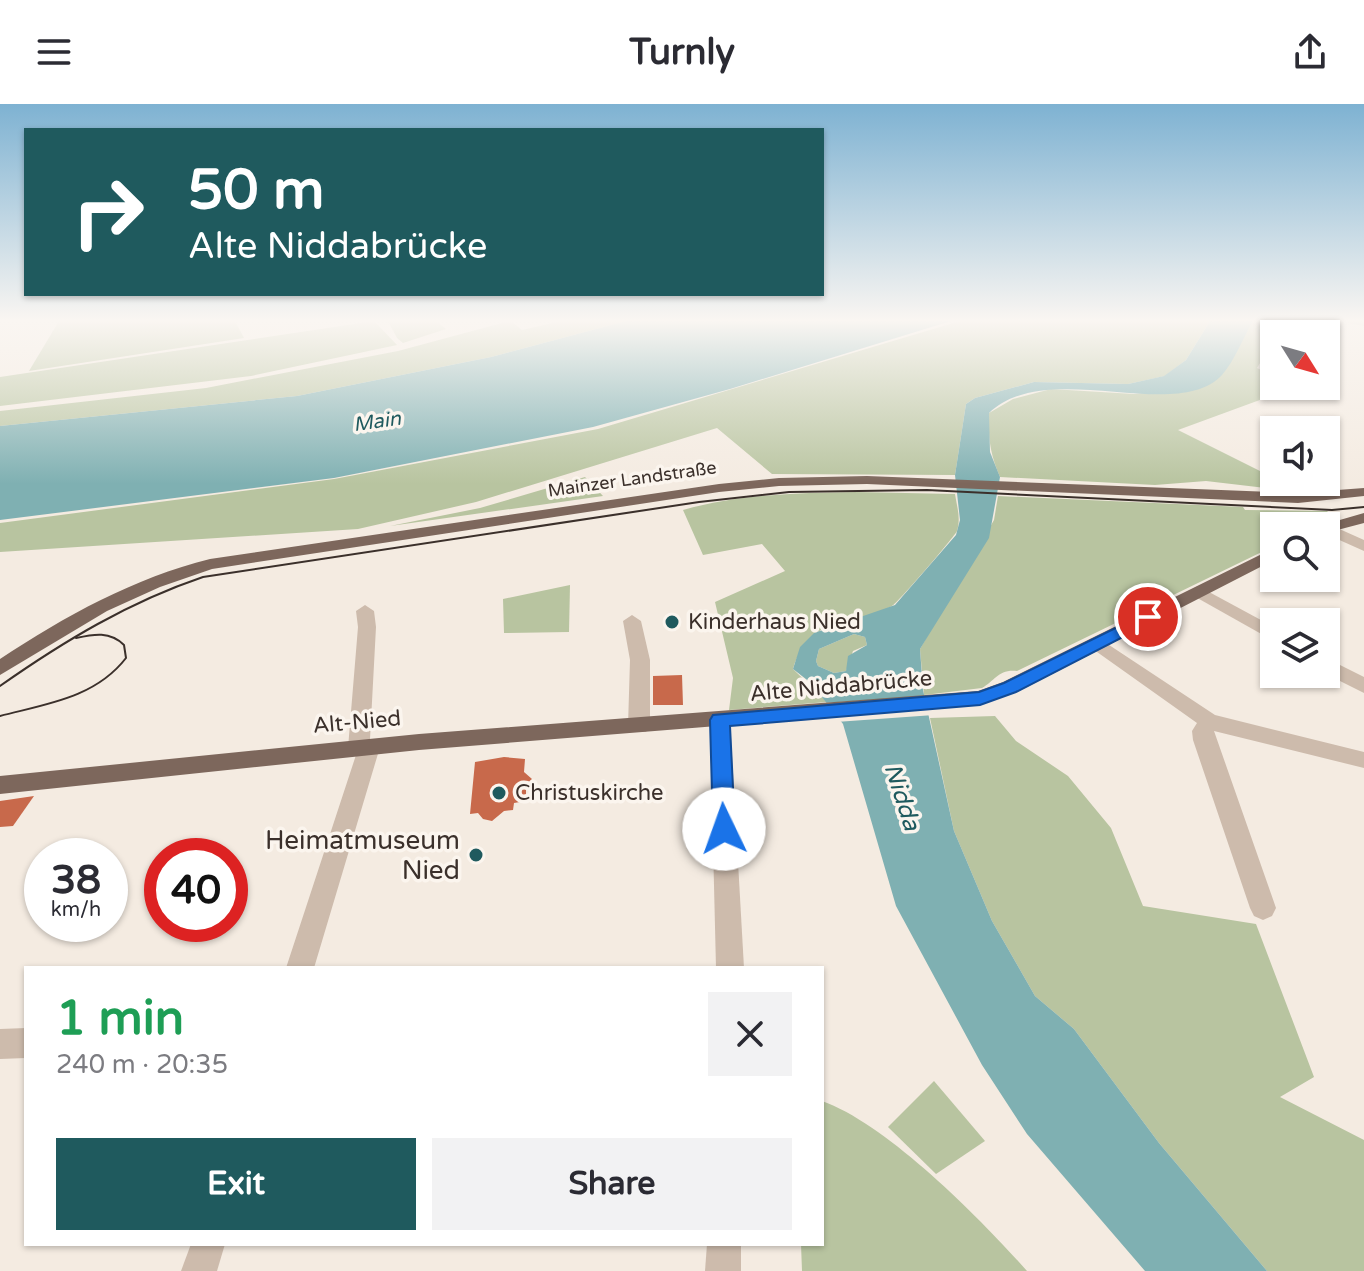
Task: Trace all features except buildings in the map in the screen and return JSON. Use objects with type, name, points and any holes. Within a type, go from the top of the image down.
[{"type":"main road","name":"Mainzer Landstraße","points":[[0,668],[80,617],[134,590],[184,571],[234,559],[719,488],[833,480],[1298,498]]},
{"type":"main road","points":[[1298,498],[1364,492]]},
{"type":"main road","points":[[1340,512],[1364,492]]},
{"type":"main road","points":[[1298,498],[1321,512]]},
{"type":"main road","points":[[1340,515],[1364,504]]},
{"type":"main road","name":"Alte Niddabrücke","points":[[728,719],[965,700],[993,695],[1260,560]]},
{"type":"main road","name":"Alt-Nied","points":[[0,785],[364,747],[728,719]]},
{"type":"street","points":[[1340,526],[1364,546]]},
{"type":"street","points":[[1198,591],[1260,627]]},
{"type":"street","points":[[301,966],[364,747],[365,611]]},
{"type":"street","points":[[632,621],[640,660],[639,726]]},
{"type":"street","points":[[1097,643],[1209,721],[1364,760]]},
{"type":"street","points":[[1340,673],[1364,686]]},
{"type":"street","points":[[728,719],[730,966]]},
{"type":"street","points":[[1209,721],[1203,731],[1204,740],[1263,908]]},
{"type":"street","points":[[0,1044],[24,1043]]},
{"type":"street","points":[[199,1271],[207,1246]]},
{"type":"street","points":[[723,1271],[724,1246]]},
{"type":"green space","points":[[10,375],[254,375],[0,406],[0,377]]},
{"type":"green space","points":[[271,375],[399,375],[297,396],[0,426],[0,411],[206,388]]},
{"type":"green space","points":[[777,375],[1166,375],[1128,384],[1034,382],[975,398],[966,404],[955,475],[772,474],[717,428],[476,502],[358,529],[0,552],[0,523],[334,479],[598,429]]},
{"type":"green space","points":[[1220,375],[1260,375],[1260,400],[1178,430],[1260,471],[1260,487],[1206,481],[1155,485],[1000,477],[990,446],[989,413],[1013,399],[1051,389],[1134,394],[1198,388]]},
{"type":"green space","points":[[585,477],[603,496],[390,526],[480,508]]},
{"type":"green space","points":[[856,492],[955,494],[959,517],[957,531],[892,606],[821,630],[810,638],[793,669],[827,702],[729,710],[733,678],[715,602],[785,571],[762,544],[703,555],[683,510],[747,498]]},
{"type":"green space","points":[[998,496],[1328,512],[1260,512],[1260,553],[1017,671],[1001,674],[982,688],[924,695],[920,649],[994,520]]},
{"type":"green space","points":[[570,585],[569,632],[504,633],[503,599]]},
{"type":"green space","points":[[854,634],[865,637],[867,645],[853,651],[846,671],[834,673],[818,666],[819,649]]},
{"type":"green space","points":[[995,716],[1016,741],[1068,776],[1111,828],[1143,906],[1256,924],[1314,1077],[1280,1097],[1364,1140],[1364,1271],[1267,1271],[1159,1143],[1074,1029],[1035,996],[992,921],[954,831],[930,718]]},
{"type":"green space","points":[[934,1081],[985,1141],[936,1174],[888,1127]]},
{"type":"green space","points":[[824,1102],[848,1113],[903,1151],[959,1200],[1027,1271],[802,1271],[801,1246],[824,1246]]},
{"type":"water","name":"Main","points":[[399,375],[774,375],[593,427],[334,478],[0,520],[0,426],[297,396]]},
{"type":"water","name":"Nidda","points":[[1221,375],[1201,388],[1174,394],[1043,390],[1014,397],[989,413],[990,452],[1000,477],[989,538],[920,649],[923,690],[954,831],[992,921],[1035,996],[1074,1029],[1159,1143],[1267,1271],[1145,1271],[1027,1134],[982,1065],[896,906],[843,724],[811,683],[793,669],[800,647],[814,633],[895,605],[956,535],[960,520],[955,475],[966,404],[975,398],[1034,382],[1128,384],[1164,376]],"holes":[[[854,634],[865,637],[867,645],[848,656],[846,671],[834,673],[818,666],[816,661],[819,649]]]},
{"type":"pier","points":[[929,696],[934,715],[836,722],[823,703]]},
{"type":"tram line","points":[[0,686],[98,624],[149,598],[203,577],[699,502],[789,492],[927,490],[1332,510],[1364,507]]},
{"type":"tram line","points":[[0,716],[85,691],[114,671],[126,658],[124,645],[113,637],[95,635],[76,638]]},
{"type":"place","name":"Kinderhaus Nied","points":[[672,622]]},
{"type":"place","name":"Christuskirche","points":[[499,793]]},
{"type":"place","name":"Heimatmuseum Nied","points":[[476,855]]},
{"type":"route","points":[[724,829],[720,720],[965,700],[993,695],[1148,617]]}]
